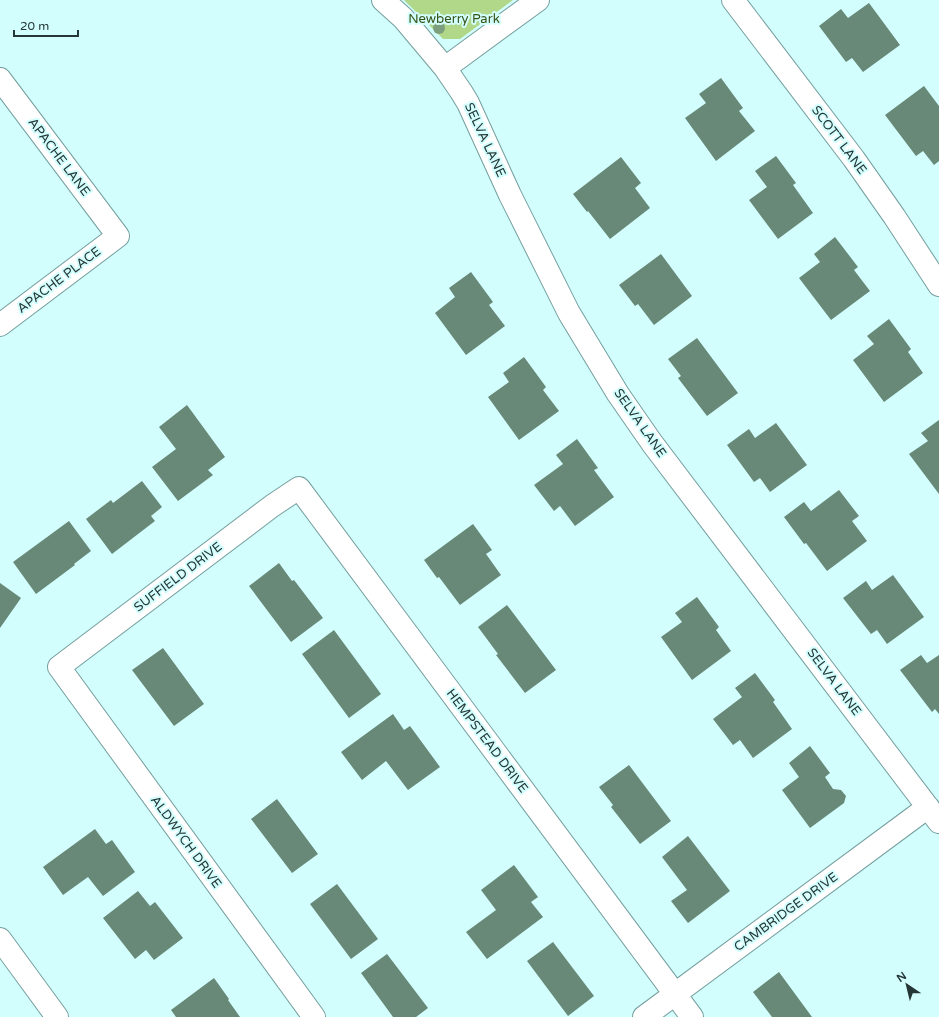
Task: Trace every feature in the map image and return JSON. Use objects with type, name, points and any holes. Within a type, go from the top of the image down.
[{"type":"street","name":"SELVA LANE","points":[[383,0],[403,18],[445,68],[468,103],[510,195],[569,313],[618,394],[652,443],[934,814]]},
{"type":"street","points":[[445,68],[538,0]]},
{"type":"street","name":"SCOTT LANE","points":[[733,0],[854,159],[894,216],[939,285]]},
{"type":"street","name":"APACHE LANE","points":[[0,79],[118,236]]},
{"type":"street","name":"APACHE PLACE","points":[[0,325],[118,236]]},
{"type":"street","name":"SUFFIELD DRIVE","points":[[59,667],[272,506],[299,488]]},
{"type":"street","name":"HEMPSTEAD DRIVE","points":[[299,488],[692,1017]]},
{"type":"street","name":"ALDWYCH DRIVE","points":[[59,667],[314,1017]]},
{"type":"street","name":"CAMBRIDGE DRIVE","points":[[644,1017],[934,814]]},
{"type":"street","points":[[0,939],[57,1017]]},
{"type":"green space","name":"Newberry Park","points":[[404,0],[513,0],[460,39],[443,39]]},
{"type":"building","points":[[869,3],[900,45],[863,72],[852,58],[846,62],[819,26],[841,9],[848,18]]},
{"type":"building","points":[[721,78],[743,108],[739,111],[755,131],[716,161],[685,118],[706,103],[699,94]]},
{"type":"building","points":[[924,86],[939,106],[939,161],[934,165],[923,151],[916,156],[885,115]]},
{"type":"building","points":[[776,156],[796,183],[793,185],[813,213],[778,239],[749,200],[767,187],[755,171]]},
{"type":"building","points":[[621,157],[641,183],[635,188],[650,208],[610,239],[573,194]]},
{"type":"building","points":[[835,237],[858,267],[854,270],[870,291],[831,320],[799,278],[820,262],[814,254]]},
{"type":"building","points":[[661,254],[692,296],[654,325],[638,304],[635,306],[619,285]]},
{"type":"building","points":[[471,272],[493,302],[489,305],[505,326],[466,355],[435,313],[455,297],[449,288]]},
{"type":"building","points":[[889,319],[911,349],[908,352],[923,373],[884,402],[853,360],[874,344],[867,336]]},
{"type":"building","points":[[697,338],[738,393],[707,416],[678,378],[681,376],[668,359]]},
{"type":"building","points":[[524,357],[546,387],[543,390],[559,411],[519,440],[488,397],[509,382],[503,373]]},
{"type":"building","points":[[187,405],[225,457],[208,470],[213,475],[178,501],[152,467],[176,449],[159,427]]},
{"type":"building","points":[[939,420],[939,494],[909,454],[928,441],[921,433]]},
{"type":"building","points":[[776,423],[807,465],[770,492],[760,478],[754,482],[727,445],[749,429],[755,438]]},
{"type":"building","points":[[577,439],[598,468],[594,470],[614,497],[575,526],[560,506],[554,511],[534,485],[563,464],[556,455]]},
{"type":"building","points":[[142,481],[162,507],[151,516],[155,521],[112,554],[86,519],[111,500],[113,503]]},
{"type":"building","points":[[839,490],[859,516],[852,521],[867,541],[827,571],[784,517],[804,502],[811,511]]},
{"type":"building","points":[[69,521],[91,551],[36,594],[13,562]]},
{"type":"building","points":[[473,524],[492,550],[486,554],[501,575],[460,605],[424,560]]},
{"type":"building","points":[[279,563],[323,618],[291,642],[249,586]]},
{"type":"building","points":[[893,575],[924,617],[887,644],[877,630],[871,634],[843,598],[866,581],[872,590]]},
{"type":"building","points":[[0,583],[21,598],[0,628]]},
{"type":"building","points":[[697,597],[719,627],[716,630],[731,651],[692,680],[661,637],[682,622],[675,613]]},
{"type":"building","points":[[507,605],[556,670],[525,693],[496,655],[498,654],[478,627]]},
{"type":"building","points":[[334,630],[381,694],[349,718],[302,654]]},
{"type":"building","points":[[163,648],[204,704],[174,726],[132,670]]},
{"type":"building","points":[[921,655],[927,663],[939,655],[939,714],[935,709],[932,712],[900,670]]},
{"type":"building","points":[[755,673],[775,700],[773,702],[792,729],[753,758],[740,740],[733,745],[713,719],[742,697],[735,688]]},
{"type":"building","points":[[393,714],[404,730],[410,726],[440,767],[408,790],[386,761],[362,780],[341,752]]},
{"type":"building","points":[[810,746],[830,773],[825,777],[833,789],[841,790],[846,796],[844,803],[810,828],[782,790],[799,777],[789,763]]},
{"type":"building","points":[[629,765],[671,821],[640,844],[611,807],[613,805],[599,787]]},
{"type":"building","points":[[277,799],[318,854],[292,873],[251,819]]},
{"type":"building","points":[[95,829],[106,844],[112,840],[135,872],[103,896],[88,877],[63,895],[43,867]]},
{"type":"building","points":[[688,836],[730,891],[688,923],[671,901],[687,890],[662,857]]},
{"type":"building","points":[[514,865],[538,897],[531,902],[543,917],[487,959],[466,932],[496,910],[481,890]]},
{"type":"building","points":[[337,884],[378,939],[351,959],[310,904]]},
{"type":"building","points":[[138,891],[150,906],[155,902],[183,938],[154,960],[146,950],[135,959],[103,918]]},
{"type":"building","points":[[553,942],[594,996],[568,1016],[527,961]]},
{"type":"building","points":[[387,954],[428,1008],[416,1017],[393,1017],[361,973]]},
{"type":"building","points":[[779,972],[812,1017],[772,1017],[753,992]]},
{"type":"building","points":[[214,978],[240,1017],[176,1017],[171,1010]]}]
